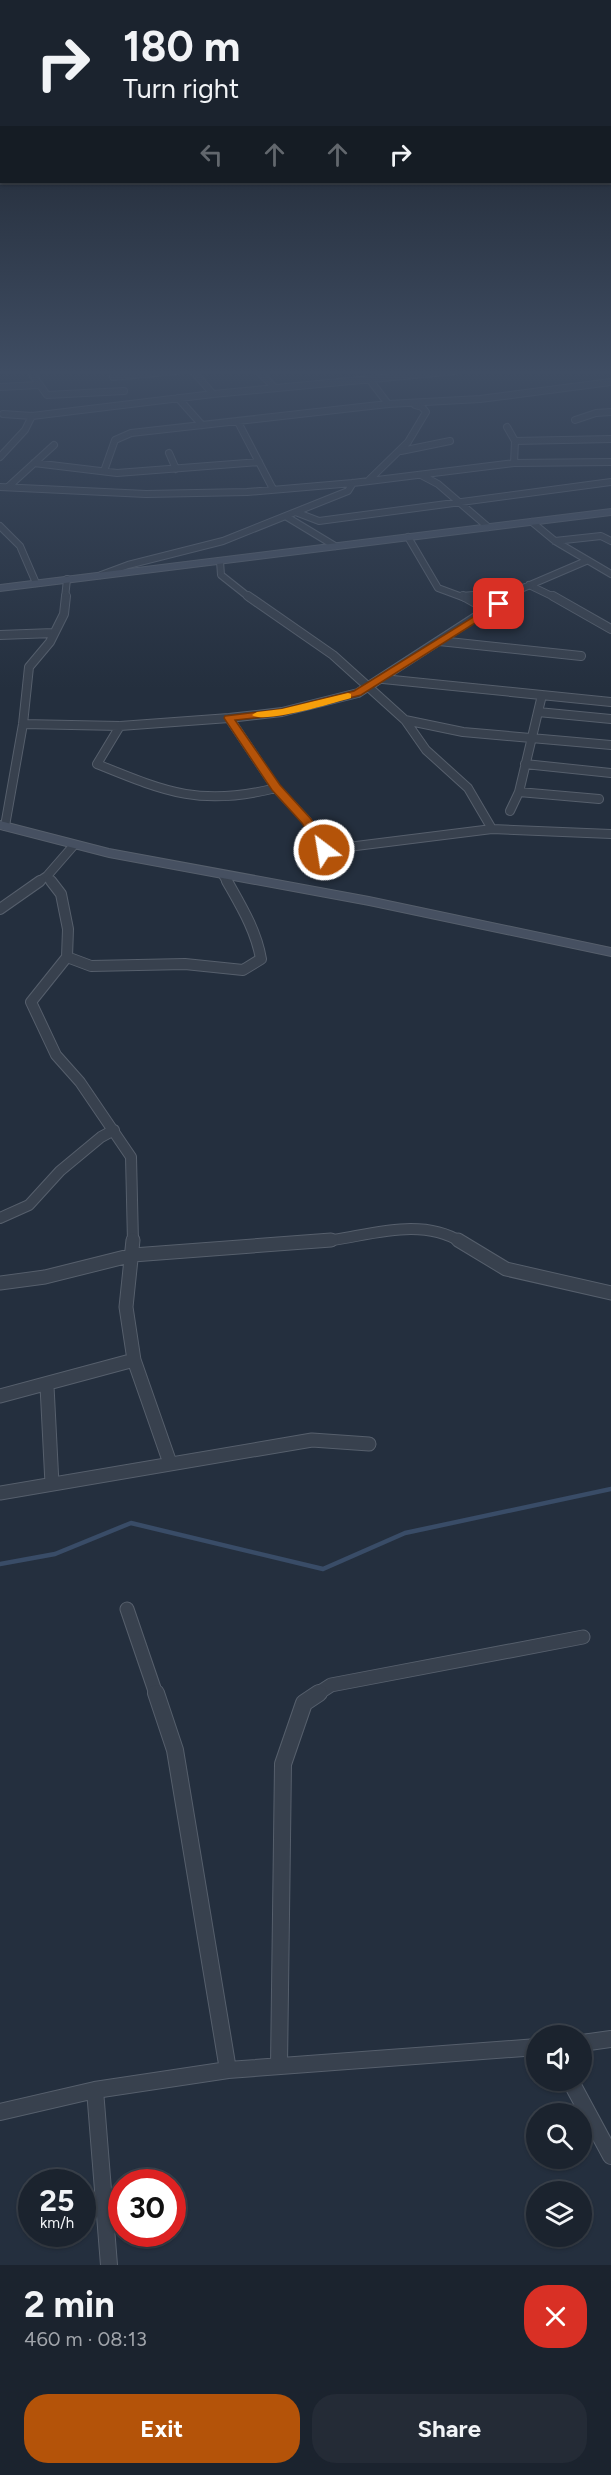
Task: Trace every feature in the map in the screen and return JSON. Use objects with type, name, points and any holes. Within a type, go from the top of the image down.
[{"type":"main road","points":[[0,588],[611,512]]},
{"type":"main road","points":[[3,825],[74,845],[369,901],[611,952]]},
{"type":"street","points":[[8,487],[19,477]]},
{"type":"street","points":[[107,492],[115,477]]},
{"type":"street","points":[[267,477],[273,489]]},
{"type":"street","points":[[369,480],[372,477]]},
{"type":"street","points":[[0,487],[177,494],[247,492],[406,477]]},
{"type":"street","points":[[424,477],[438,484],[488,527]]},
{"type":"street","points":[[298,513],[319,521],[611,482]]},
{"type":"street","points":[[101,575],[128,565],[223,541],[298,513],[348,491],[353,483]]},
{"type":"street","points":[[287,517],[335,546]]},
{"type":"street","points":[[532,522],[555,541],[611,574]]},
{"type":"street","points":[[0,526],[20,546],[36,583]]},
{"type":"street","points":[[555,541],[601,536],[611,541]]},
{"type":"street","points":[[408,537],[438,588],[462,596],[488,610]]},
{"type":"street","points":[[220,561],[221,574],[227,582],[333,655],[405,720],[426,750],[468,788],[492,829]]},
{"type":"street","points":[[23,724],[120,726],[229,718],[282,712],[341,698],[358,693],[383,679],[516,591],[586,561]]},
{"type":"street","points":[[3,825],[23,724],[29,667],[50,642],[64,614],[67,579]]},
{"type":"street","points":[[529,585],[611,629]]},
{"type":"street","points":[[462,596],[516,591]]},
{"type":"street","points":[[0,635],[53,633]]},
{"type":"street","points":[[439,640],[581,656]]},
{"type":"street","points":[[383,679],[611,702]]},
{"type":"street","points":[[510,811],[519,792],[542,695]]},
{"type":"street","points":[[538,712],[611,719]]},
{"type":"street","points":[[229,718],[276,788],[307,821],[324,850],[492,829],[611,834]]},
{"type":"street","points":[[405,720],[463,732],[611,746]]},
{"type":"street","points":[[120,726],[97,764],[197,799],[228,799],[276,788]]},
{"type":"street","points":[[525,764],[611,773]]},
{"type":"street","points":[[519,792],[599,800]]},
{"type":"street","points":[[0,909],[47,876],[74,845]]},
{"type":"street","points":[[67,957],[91,966],[185,964],[243,969],[261,959],[259,945],[248,918],[223,875]]},
{"type":"street","points":[[47,876],[61,894],[68,929],[67,957],[31,1002],[56,1055],[80,1082],[131,1157],[133,1255],[126,1307],[134,1360],[170,1463]]},
{"type":"street","points":[[0,1218],[29,1205],[60,1171],[101,1137],[114,1130]]},
{"type":"street","points":[[0,1283],[45,1277],[133,1255],[324,1241],[413,1228],[447,1233],[506,1269],[611,1293]]},
{"type":"street","points":[[0,1396],[47,1386],[134,1360]]},
{"type":"street","points":[[47,1386],[52,1484]]},
{"type":"street","points":[[0,1493],[312,1440],[369,1444]]},
{"type":"street","points":[[127,1609],[175,1750],[228,2070]]},
{"type":"street","points":[[279,2065],[283,1764],[304,1703],[331,1685],[583,1637]]},
{"type":"street","points":[[592,2042],[611,2039]]},
{"type":"street","points":[[0,2112],[95,2090],[228,2070],[526,2048]]},
{"type":"street","points":[[95,2090],[110,2265]]},
{"type":"street","points":[[576,2091],[611,2156]]},
{"type":"waterway","points":[[0,1564],[55,1554],[131,1523],[323,1569],[405,1533],[611,1489]]},
{"type":"slow traffic","points":[[257,715],[282,712],[348,696]]},
{"type":"route","points":[[324,850],[307,821],[276,788],[229,718],[282,712],[358,693],[499,604]]}]
